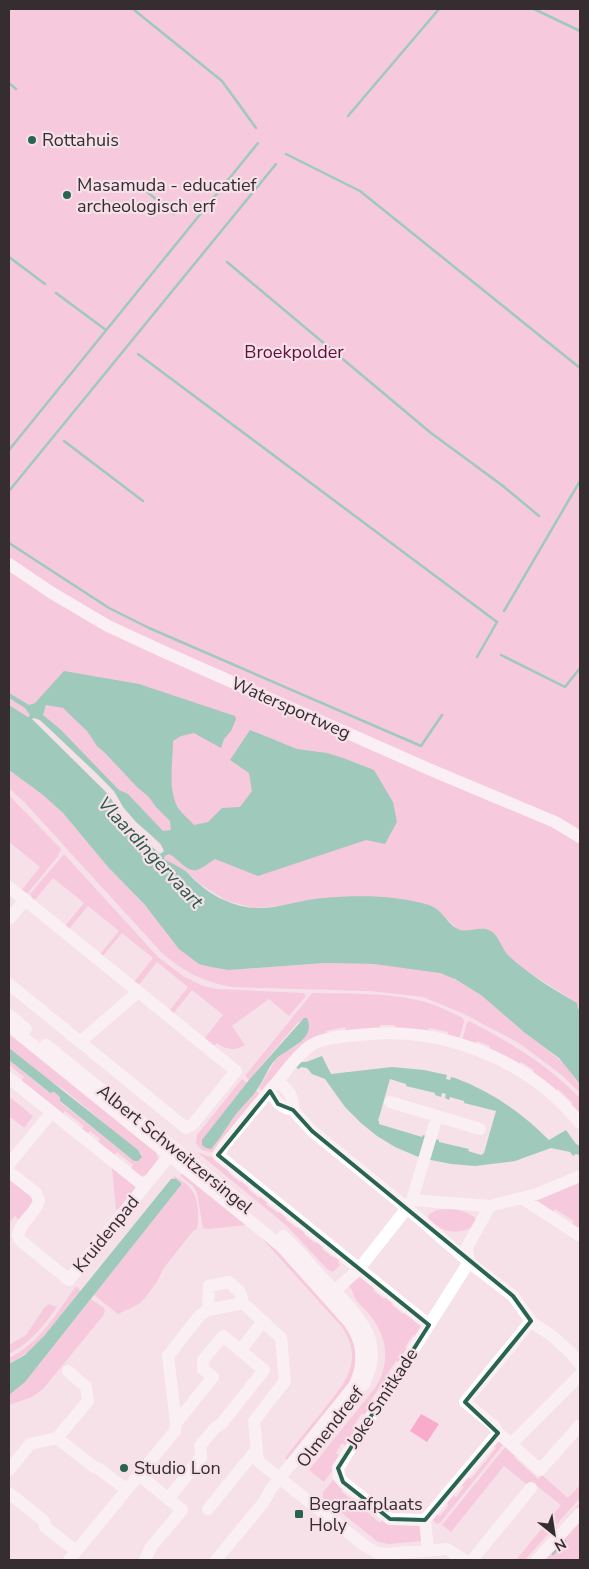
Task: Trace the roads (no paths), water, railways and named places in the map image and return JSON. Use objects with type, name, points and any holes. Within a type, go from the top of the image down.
[{"type":"street","name":"Watersportweg","points":[[9,564],[52,593],[108,626],[431,770],[555,822],[580,837]]},
{"type":"street","points":[[9,887],[236,1071],[193,1124],[186,1128],[9,984]]},
{"type":"street","points":[[9,919],[25,900]]},
{"type":"street","points":[[80,1042],[138,992]]},
{"type":"street","name":"Albert Schweitzersingel","points":[[9,1015],[281,1246],[331,1294]]},
{"type":"street","name":"Albert Schweitzersingel","points":[[9,1026],[172,1153]]},
{"type":"street","points":[[429,1325],[290,1211],[218,1155],[291,1064],[311,1044],[380,1032],[426,1035],[466,1046],[501,1060],[547,1090],[580,1123]]},
{"type":"street","name":"Kruidenpad","points":[[9,1078],[144,1186]]},
{"type":"street","points":[[278,1081],[289,1091],[293,1100],[293,1110]]},
{"type":"street","points":[[270,1091],[278,1104],[286,1109],[293,1110],[312,1131],[410,1204],[470,1262],[513,1296],[531,1321],[551,1334],[580,1365]]},
{"type":"street","points":[[390,1102],[480,1128]]},
{"type":"street","points":[[9,1164],[52,1112]]},
{"type":"street","points":[[331,1294],[359,1269],[410,1204],[437,1116]]},
{"type":"street","name":"Kruidenpad","points":[[9,1172],[36,1194],[39,1201],[36,1208],[19,1230],[20,1240],[69,1280],[172,1153]]},
{"type":"street","points":[[410,1204],[490,1206],[522,1198],[580,1176]]},
{"type":"street","points":[[522,1198],[580,1236]]},
{"type":"street","name":"Joke Smitkade","points":[[425,1520],[390,1519],[343,1482],[338,1472],[340,1463],[470,1262],[467,1247],[490,1206]]},
{"type":"street","points":[[208,1310],[209,1286],[229,1282],[240,1292],[243,1303],[281,1338],[285,1381],[254,1421],[258,1460],[365,1546],[377,1553],[393,1554],[447,1549],[464,1560]]},
{"type":"street","name":"Olmendreef","points":[[216,1560],[283,1480],[349,1394],[359,1377],[362,1352],[357,1335],[331,1294]]},
{"type":"street","points":[[9,1493],[44,1521],[45,1527],[72,1556],[174,1431],[176,1423],[168,1356],[200,1316],[208,1310],[243,1303]]},
{"type":"street","points":[[240,1351],[263,1321]]},
{"type":"street","points":[[531,1321],[465,1402],[494,1426],[498,1433],[540,1470],[580,1425]]},
{"type":"street","points":[[169,1498],[201,1457],[200,1446],[214,1428],[222,1423],[264,1370],[223,1336],[203,1360],[203,1369],[213,1377],[176,1423]]},
{"type":"street","points":[[9,1470],[30,1444],[57,1438],[88,1401],[86,1387],[68,1371]]},
{"type":"street","points":[[511,1444],[580,1374]]},
{"type":"street","points":[[428,1550],[425,1520],[498,1433]]},
{"type":"street","points":[[57,1438],[92,1466],[126,1489]]},
{"type":"street","points":[[208,1509],[257,1448]]},
{"type":"street","points":[[138,1474],[182,1510],[151,1546],[145,1560]]},
{"type":"street","points":[[472,1560],[531,1488]]},
{"type":"street","points":[[537,1560],[580,1513]]},
{"type":"water","name":"Vlaardingervaart","points":[[64,671],[139,684],[235,716],[236,719],[231,731],[224,739],[221,748],[194,733],[181,736],[173,741],[172,789],[179,810],[194,825],[208,822],[222,808],[240,807],[252,791],[249,773],[230,760],[250,730],[297,749],[327,753],[374,770],[393,802],[397,822],[385,844],[366,840],[258,876],[215,859],[202,868],[193,870],[169,854],[164,859],[186,871],[213,894],[241,906],[262,908],[336,897],[363,896],[403,899],[433,907],[458,929],[466,931],[487,929],[491,931],[506,952],[524,969],[577,1003],[578,1009],[580,1008],[580,1084],[559,1058],[525,1033],[481,995],[455,979],[440,973],[374,964],[325,963],[229,970],[199,964],[179,949],[145,905],[108,867],[63,813],[43,795],[9,770],[9,705],[28,717],[30,715],[25,708],[9,698],[9,693],[29,705],[35,703]],"holes":[[[46,705],[63,708],[87,731],[97,746],[148,796],[170,821],[171,830],[163,831],[128,794],[119,790],[60,729],[43,715]],[[32,719],[40,720],[114,791],[123,807],[136,822],[161,844],[164,851],[160,854],[125,822],[109,795]]]},
{"type":"water","points":[[304,1018],[307,1018],[309,1026],[304,1038],[273,1062],[260,1085],[211,1149],[202,1145],[202,1140],[249,1080]]},
{"type":"water","points":[[9,1048],[138,1150],[142,1157],[138,1161],[134,1161],[60,1101],[60,1097],[54,1092],[50,1093],[9,1060]]},
{"type":"water","points":[[322,1056],[331,1074],[392,1067],[424,1070],[447,1075],[446,1079],[455,1078],[494,1096],[528,1120],[549,1140],[566,1130],[576,1144],[580,1146],[580,1155],[576,1154],[573,1156],[570,1152],[551,1148],[515,1161],[475,1166],[451,1164],[421,1158],[395,1147],[361,1123],[345,1107],[325,1079],[312,1074],[307,1068],[301,1067],[299,1069],[294,1067],[299,1062],[306,1062]],"holes":[[[390,1079],[406,1084],[406,1086],[435,1093],[435,1095],[441,1097],[442,1093],[446,1094],[445,1098],[449,1100],[450,1097],[464,1101],[464,1103],[496,1111],[484,1153],[481,1155],[468,1151],[469,1149],[439,1142],[439,1140],[423,1135],[422,1137],[379,1124],[378,1121]]]},
{"type":"water","points":[[171,1179],[176,1179],[181,1185],[25,1382],[9,1395],[9,1364],[25,1355],[44,1336]]},
{"type":"waterway","points":[[133,9],[222,81],[256,128]]},
{"type":"waterway","points":[[348,116],[439,9]]},
{"type":"waterway","points":[[534,9],[580,31]]},
{"type":"waterway","points":[[9,83],[16,89]]},
{"type":"waterway","points":[[9,450],[258,143]]},
{"type":"waterway","points":[[286,154],[360,191],[580,368]]},
{"type":"waterway","points":[[9,491],[276,164]]},
{"type":"waterway","points":[[146,191],[174,214]]},
{"type":"waterway","points":[[9,257],[45,284]]},
{"type":"waterway","points":[[227,262],[431,433],[503,486],[539,516]]},
{"type":"waterway","points":[[56,293],[106,330]]},
{"type":"waterway","points":[[138,354],[497,622],[477,657]]},
{"type":"waterway","points":[[64,441],[143,501]]},
{"type":"waterway","points":[[504,611],[580,481]]},
{"type":"waterway","points":[[9,543],[109,608],[149,628],[421,746],[442,715]]},
{"type":"waterway","points":[[501,655],[565,687],[580,668]]},
{"type":"waterway","points":[[553,1554],[565,1541]]},
{"type":"place","name":"Rottahuis","points":[[32,140]]},
{"type":"place","name":"Masamuda - educatief archeologisch erf","points":[[67,195]]},
{"type":"place","name":"Studio Lon","points":[[124,1468]]},
{"type":"place","name":"Begraafplaats Holy","points":[[299,1514]]},
{"type":"park label","name":"Broekpolder","points":[[294,352]]}]
